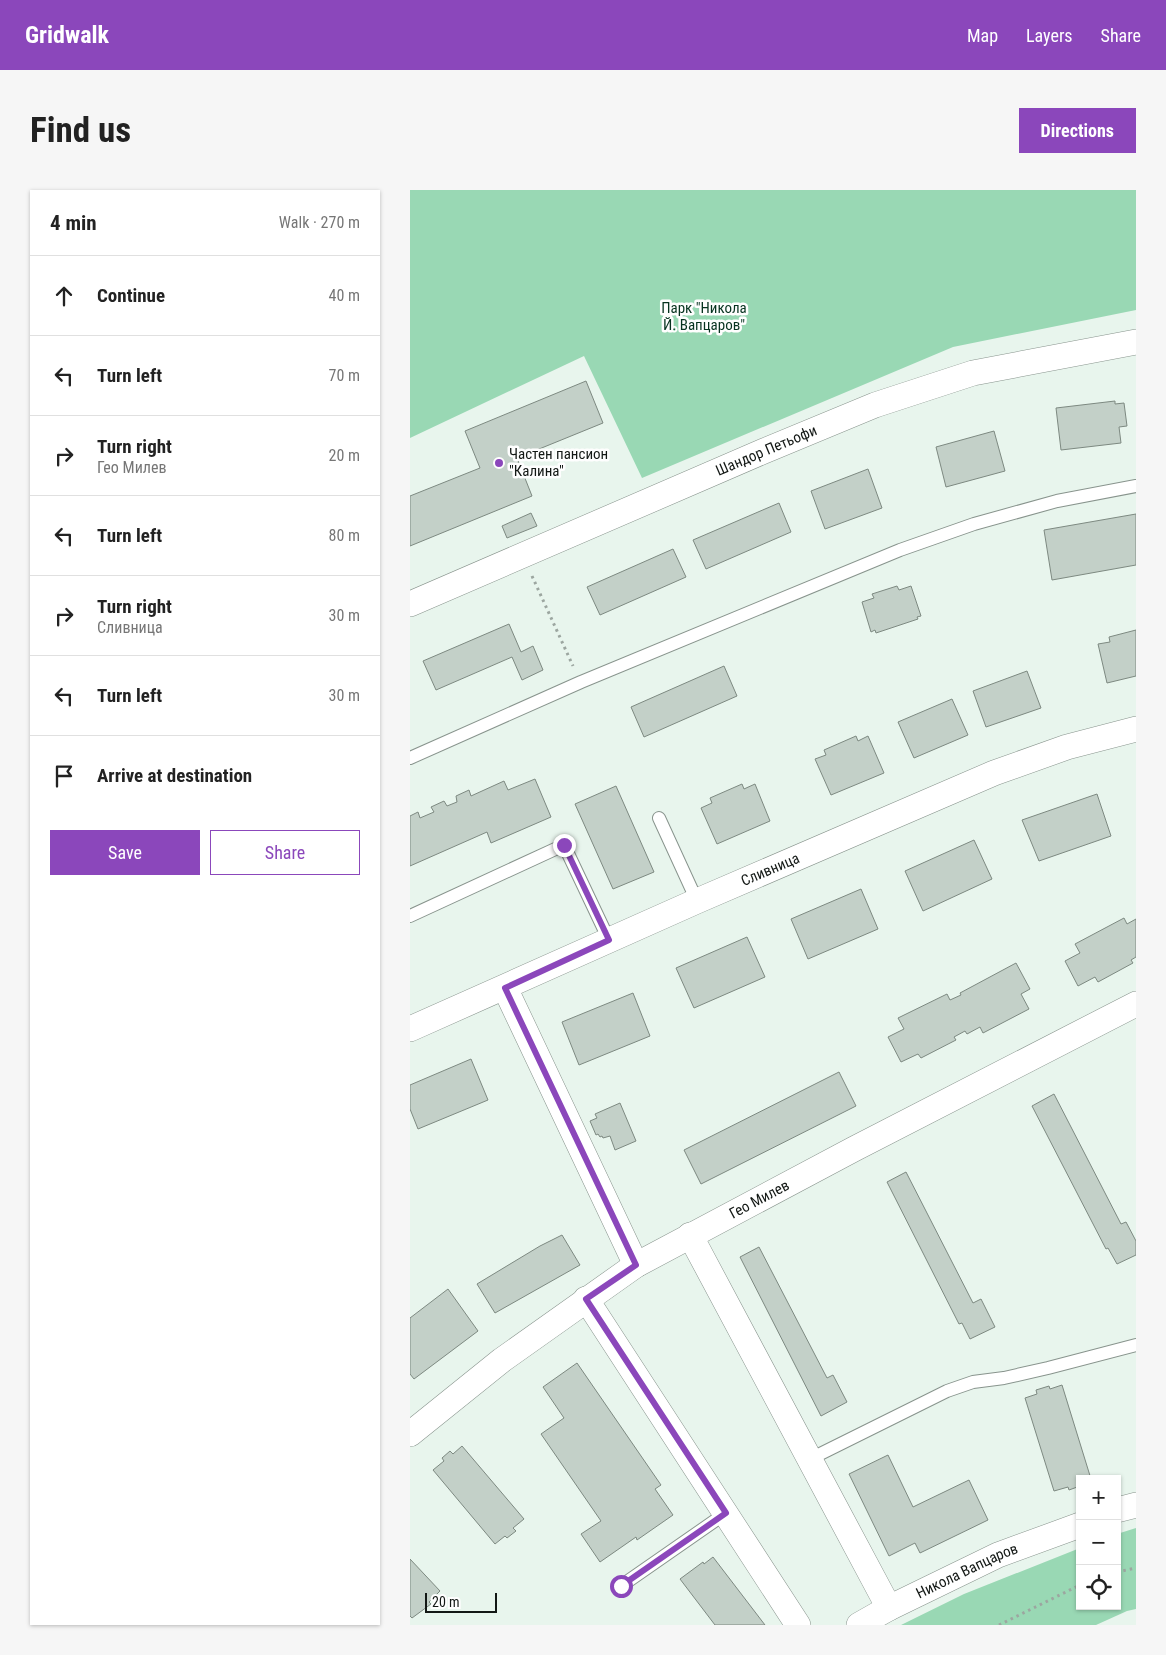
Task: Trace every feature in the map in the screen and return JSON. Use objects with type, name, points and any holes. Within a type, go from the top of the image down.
[{"type":"street","name":"Шандор Петьофи","points":[[410,604],[875,405],[973,373],[1136,342]]},
{"type":"street","name":"Сливница","points":[[410,1029],[609,940],[994,773],[1067,747],[1136,729]]},
{"type":"street","points":[[505,988],[636,1265]]},
{"type":"street","name":"Гео Милев","points":[[410,1434],[502,1360],[636,1265],[690,1235],[1136,1004]]},
{"type":"street","points":[[690,1235],[889,1608]]},
{"type":"street","points":[[586,1299],[798,1625]]},
{"type":"street","points":[[1121,1509],[1136,1505]]},
{"type":"street","name":"Никола Вапцаров","points":[[859,1625],[889,1608],[998,1555],[1076,1526]]},
{"type":"lane","points":[[410,758],[581,682],[900,550],[974,524],[1057,501],[1136,486]]},
{"type":"lane","points":[[659,818],[697,902]]},
{"type":"lane","points":[[410,916],[564,845],[609,940]]},
{"type":"lane","points":[[810,1459],[947,1391],[973,1382],[1004,1378],[1136,1345]]},
{"type":"lane","points":[[621,1586],[726,1513]]},
{"type":"path","points":[[522,555],[581,682]]},
{"type":"path","points":[[1121,1571],[1136,1568]]},
{"type":"path","points":[[999,1625],[1076,1587]]},
{"type":"green space","name":"Парк \"Никола Й. Вапцаров\"","points":[[410,190],[1136,190],[1136,310],[953,347],[642,478],[584,356],[410,438]]},
{"type":"green space","points":[[1136,1528],[1136,1609],[1096,1625],[901,1625],[964,1594],[1076,1550],[1076,1610],[1121,1610],[1121,1533]]},
{"type":"building","name":"Частен пансион \"Калина\"","points":[[586,381],[603,423],[517,458],[532,496],[410,546],[410,496],[480,468],[465,431]]},
{"type":"building","points":[[1115,401],[1115,404],[1124,403],[1127,426],[1119,427],[1121,443],[1061,450],[1056,408]]},
{"type":"building","points":[[994,431],[1005,471],[946,487],[936,447]]},
{"type":"building","points":[[868,469],[882,508],[825,529],[811,491]]},
{"type":"building","points":[[779,503],[791,532],[706,569],[693,540]]},
{"type":"building","points":[[531,513],[537,526],[507,538],[502,526]]},
{"type":"building","points":[[1136,514],[1136,565],[1052,580],[1044,530]]},
{"type":"building","points":[[673,549],[686,577],[600,615],[587,587]]},
{"type":"building","points":[[897,586],[899,590],[911,586],[921,616],[917,617],[918,619],[876,633],[875,630],[871,632],[862,602],[874,598],[872,594]]},
{"type":"building","points":[[509,624],[521,652],[533,646],[543,670],[522,680],[512,657],[436,690],[423,661]]},
{"type":"building","points":[[1136,630],[1136,676],[1107,683],[1098,644],[1110,642],[1109,637]]},
{"type":"building","points":[[724,666],[737,696],[644,737],[631,707]]},
{"type":"building","points":[[1027,671],[1041,708],[986,727],[973,691]]},
{"type":"building","points":[[952,699],[968,735],[914,758],[898,722]]},
{"type":"building","points":[[856,736],[858,741],[868,736],[884,773],[831,795],[815,759],[826,755],[824,750]]},
{"type":"building","points":[[535,779],[551,817],[491,843],[487,832],[410,866],[410,816],[418,812],[420,818],[434,812],[431,807],[444,801],[447,806],[457,802],[456,796],[469,790],[471,796],[504,781],[508,790]]},
{"type":"building","points":[[742,784],[744,789],[755,784],[770,821],[717,844],[701,808],[712,803],[710,798]]},
{"type":"building","points":[[616,786],[654,872],[613,889],[575,804]]},
{"type":"building","points":[[1097,794],[1111,836],[1039,861],[1022,820]]},
{"type":"building","points":[[974,840],[992,879],[923,911],[905,871]]},
{"type":"building","points":[[861,889],[878,929],[808,959],[791,919]]},
{"type":"building","points":[[1124,918],[1127,924],[1136,919],[1136,957],[1131,960],[1133,963],[1098,982],[1095,977],[1078,986],[1065,961],[1080,953],[1075,944]]},
{"type":"building","points":[[747,937],[765,977],[694,1008],[676,968]]},
{"type":"building","points":[[1016,963],[1030,989],[1021,994],[1029,1009],[983,1033],[980,1027],[967,1034],[965,1031],[954,1037],[956,1040],[921,1058],[918,1054],[901,1062],[888,1037],[904,1029],[898,1018],[947,994],[950,1000],[961,995],[960,993]]},
{"type":"building","points":[[633,993],[650,1036],[579,1065],[562,1022]]},
{"type":"building","points":[[471,1059],[488,1100],[418,1129],[410,1109],[410,1085]]},
{"type":"building","points":[[839,1072],[856,1106],[701,1184],[684,1150]]},
{"type":"building","points":[[1054,1094],[1121,1224],[1126,1222],[1136,1241],[1136,1255],[1117,1264],[1108,1248],[1106,1249],[1032,1106]]},
{"type":"building","points":[[620,1103],[636,1141],[615,1150],[610,1136],[603,1138],[598,1134],[596,1135],[590,1121],[597,1118],[595,1114]]},
{"type":"building","points":[[906,1172],[973,1303],[981,1299],[995,1327],[970,1339],[962,1323],[959,1324],[887,1182]]},
{"type":"building","points":[[562,1235],[580,1265],[495,1313],[477,1284]]},
{"type":"building","points":[[759,1247],[827,1378],[833,1375],[847,1402],[821,1416],[740,1257]]},
{"type":"building","points":[[448,1289],[478,1331],[414,1379],[410,1374],[410,1318]]},
{"type":"building","points":[[577,1363],[661,1485],[655,1489],[673,1515],[637,1540],[636,1537],[600,1562],[581,1534],[601,1521],[541,1434],[564,1418],[543,1387]]},
{"type":"building","points":[[1062,1385],[1090,1475],[1076,1475],[1076,1487],[1069,1490],[1068,1487],[1054,1491],[1025,1398],[1037,1394],[1036,1390],[1049,1386],[1050,1389]]},
{"type":"building","points":[[462,1446],[524,1519],[513,1528],[516,1531],[507,1538],[505,1536],[495,1544],[433,1470],[444,1461],[442,1458],[450,1451],[453,1454]]},
{"type":"building","points":[[888,1455],[913,1507],[969,1480],[988,1520],[920,1553],[915,1543],[889,1556],[849,1474]]},
{"type":"building","points":[[713,1557],[765,1625],[715,1625],[680,1579]]},
{"type":"building","points":[[410,1559],[440,1591],[429,1602],[431,1604],[412,1618],[410,1616]]},
{"type":"place","name":"Частен пансион \"Калина\"","points":[[499,463]]},
{"type":"route","points":[[564,845],[609,940],[505,988],[636,1265],[586,1299],[726,1513],[621,1586]]}]
